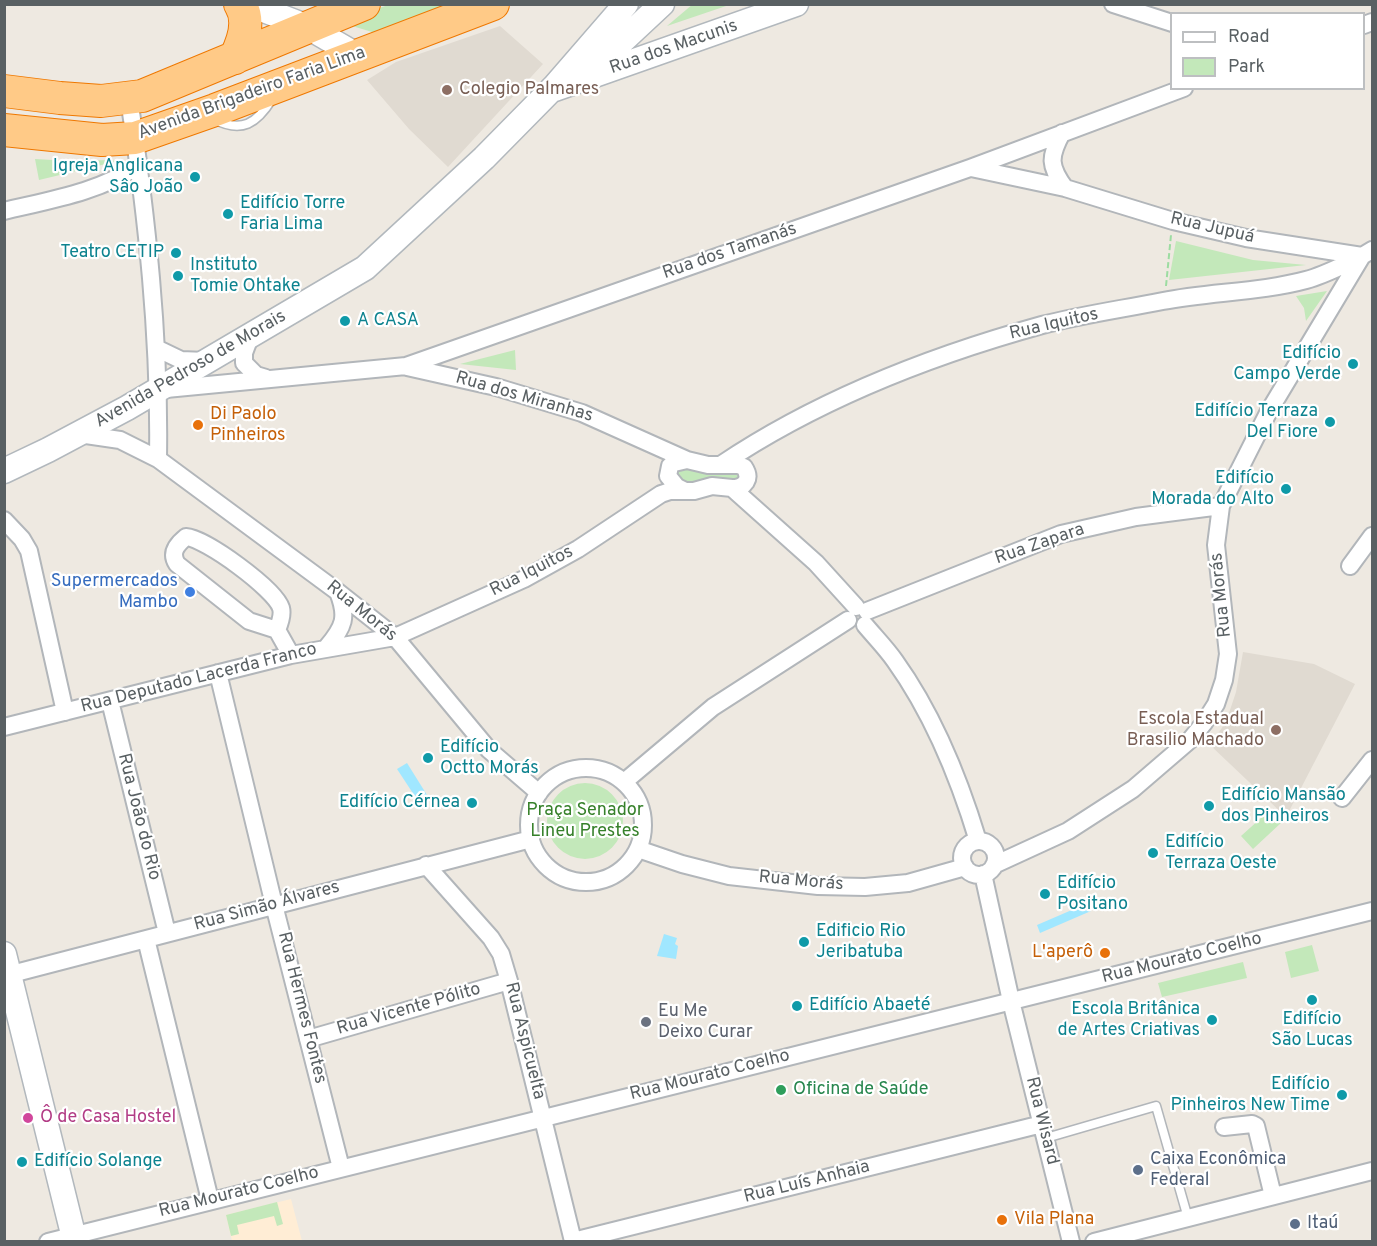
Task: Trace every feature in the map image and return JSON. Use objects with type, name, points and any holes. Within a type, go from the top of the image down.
[{"type":"highway","points":[[235,58],[245,34],[244,15],[240,4]]},
{"type":"highway","name":"Avenida Brigadeiro Faria Lima","points":[[4,91],[101,101],[142,96],[364,4]]},
{"type":"highway","name":"Avenida Brigadeiro Faria Lima","points":[[4,130],[102,140],[137,151],[206,114],[493,4]]},
{"type":"highway","points":[[4,100],[25,103],[44,96]]},
{"type":"main road","points":[[248,4],[308,27],[358,56]]},
{"type":"main road","name":"Avenida Pedroso de Morais","points":[[4,471],[159,390],[365,268],[484,158],[552,88],[626,4]]},
{"type":"main road","name":"Avenida Pedroso de Morais","points":[[552,88],[617,46],[662,4]]},
{"type":"main road","name":"Rua dos Macunis","points":[[552,88],[796,4]]},
{"type":"main road","points":[[6,968],[74,1238]]},
{"type":"street","points":[[1113,4],[1170,22]]},
{"type":"street","name":"Rua dos Tamanás","points":[[159,390],[406,366],[970,168],[1179,90]]},
{"type":"street","points":[[129,99],[146,222],[159,390],[158,459]]},
{"type":"street","points":[[1062,133],[1053,150],[1052,163],[1057,177],[1065,188]]},
{"type":"street","points":[[4,211],[75,194],[124,176],[137,151]]},
{"type":"street","name":"Rua Jupuá","points":[[970,168],[1065,188],[1173,220],[1246,238],[1367,253]]},
{"type":"street","name":"Rua Iquitos","points":[[723,464],[759,440],[881,379],[957,351],[1044,325],[1164,301],[1307,280],[1367,253]]},
{"type":"street","name":"Rua Morás","points":[[988,870],[1068,831],[1124,795],[1162,766],[1190,740],[1216,704],[1224,680],[1228,654],[1216,545],[1221,506],[1269,411],[1367,253]]},
{"type":"street","points":[[250,337],[244,353],[244,363],[256,375],[266,378]]},
{"type":"street","points":[[156,348],[181,360],[209,361]]},
{"type":"street","name":"Rua dos Miranhas","points":[[406,366],[545,400],[639,437],[687,460]]},
{"type":"street","name":"Rua Morás","points":[[78,434],[120,440],[158,459],[338,592],[395,637],[489,750],[539,793]]},
{"type":"street","name":"Rua dos Miranhas","points":[[639,437],[669,471],[677,487],[685,491]]},
{"type":"street","points":[[742,480],[749,457],[759,440]]},
{"type":"street","points":[[660,494],[669,471],[678,461],[687,460],[708,465],[738,465],[750,503],[816,563],[895,660],[925,712],[949,761],[978,841]]},
{"type":"street","name":"Rua Iquitos","points":[[395,637],[524,579],[578,549],[660,494],[670,491],[694,491],[742,480]]},
{"type":"street","name":"Rua Zapara","points":[[624,782],[713,707],[859,616],[1061,534],[1136,516],[1221,506]]},
{"type":"street","points":[[4,520],[22,539],[29,551],[65,712]]},
{"type":"street","points":[[1350,566],[1372,536]]},
{"type":"street","points":[[277,630],[282,610],[277,600],[264,586],[204,542],[186,537],[180,542],[174,550],[174,560],[177,564],[249,621],[277,630],[291,655]]},
{"type":"street","points":[[327,648],[335,638],[344,619],[344,610],[338,592]]},
{"type":"street","name":"Rua Deputado Lacerda Franco","points":[[4,727],[291,655],[395,637]]},
{"type":"street","name":"Rua Hermes Fontes","points":[[218,673],[341,1168]]},
{"type":"street","name":"Rua João do Rio","points":[[110,701],[167,933]]},
{"type":"street","points":[[1342,798],[1372,760]]},
{"type":"street","points":[[579,768],[596,768],[611,773],[624,782],[636,796],[642,813],[643,832],[638,849],[626,866],[610,877],[590,882],[570,880],[552,871],[538,857],[531,838],[529,823],[532,807],[539,793],[549,781],[579,768]]},
{"type":"street","name":"Rua Simão Álvares","points":[[6,968],[146,939],[531,838]]},
{"type":"street","points":[[988,870],[973,873],[965,867],[962,857],[966,848],[974,842],[986,842],[993,847],[996,856],[988,870],[1011,1001]]},
{"type":"street","name":"Rua Morás","points":[[638,849],[682,864],[729,876],[818,886],[865,887],[908,884],[965,867]]},
{"type":"street","name":"Rua Aspicuelta","points":[[426,865],[491,938],[501,954],[573,1242]]},
{"type":"street","name":"Rua Mourato Coelho","points":[[48,1242],[74,1238],[210,1200],[1372,911]]},
{"type":"street","points":[[146,939],[210,1200]]},
{"type":"street","name":"Rua Vicente Pólito","points":[[308,1039],[509,981]]},
{"type":"street","name":"Rua Wisard","points":[[1011,1001],[1071,1242]]},
{"type":"street","points":[[1224,1127],[1252,1124],[1256,1126],[1274,1196]]},
{"type":"street","name":"Rua Luís Anhaia","points":[[573,1242],[1044,1131]]},
{"type":"street","points":[[1094,1242],[1372,1171]]},
{"type":"lane","points":[[1044,1131],[1156,1106],[1188,1218]]},
{"type":"path","points":[[1164,301],[1173,220]]},
{"type":"shaded area","name":"Colegio Palmares","points":[[500,26],[543,64],[448,167],[409,129],[367,80],[396,62]]},
{"type":"shaded area","name":"Escola Estadual Brasilio Machado","points":[[1243,652],[1314,664],[1355,684],[1286,817],[1210,745],[1226,722],[1236,692]]},
{"type":"shaded area","points":[[291,1199],[302,1241],[232,1241],[226,1215]]},
{"type":"green space","points":[[693,4],[729,4],[729,5],[667,26]]},
{"type":"green space","points":[[388,5],[466,5],[382,35],[339,22]]},
{"type":"green space","points":[[35,159],[113,160],[114,162],[39,180]]},
{"type":"green space","points":[[1176,241],[1253,260],[1306,265],[1169,280]]},
{"type":"green space","points":[[1327,291],[1306,321],[1304,308],[1296,296]]},
{"type":"green space","points":[[515,350],[516,370],[460,364]]},
{"type":"green space","points":[[678,468],[742,470],[739,482],[708,480],[691,484],[675,480]]},
{"type":"green space","name":"Praça Senador Lineu Prestes","points":[[585,783],[600,786],[612,794],[620,806],[623,821],[620,836],[612,848],[600,856],[585,859],[570,856],[558,848],[550,836],[547,821],[550,806],[558,794],[570,786]]},
{"type":"green space","points":[[1271,809],[1282,822],[1253,849],[1241,836]]},
{"type":"green space","points":[[1312,945],[1319,971],[1291,978],[1285,952]]},
{"type":"green space","points":[[1243,962],[1247,978],[1162,997],[1158,983]]},
{"type":"green space","points":[[277,1202],[283,1224],[277,1226],[274,1216],[237,1225],[239,1234],[231,1236],[226,1215]]},
{"type":"water","points":[[407,763],[427,795],[418,801],[397,769]]},
{"type":"water","points":[[1088,903],[1091,911],[1040,933],[1037,925]]},
{"type":"water","points":[[664,934],[677,938],[676,959],[657,956]]},
{"type":"place","name":"Colegio Palmares","points":[[447,90]]},
{"type":"place","name":"Igreja Anglicana Sâo João","points":[[195,177]]},
{"type":"place","name":"Edifício Torre Faria Lima","points":[[228,214]]},
{"type":"place","name":"Teatro CETIP","points":[[176,253]]},
{"type":"place","name":"Instituto Tomie Ohtake","points":[[178,276]]},
{"type":"place","name":"A CASA","points":[[345,321]]},
{"type":"place","name":"Edifício Campo Verde","points":[[1353,364]]},
{"type":"place","name":"Edifício Terraza Del Fiore","points":[[1330,422]]},
{"type":"place","name":"Di Paolo Pinheiros","points":[[198,425]]},
{"type":"place","name":"Edifício Morada do Alto","points":[[1286,489]]},
{"type":"place","name":"Supermercados Mambo","points":[[190,592]]},
{"type":"place","name":"Escola Estadual Brasilio Machado","points":[[1276,730]]},
{"type":"place","name":"Edifício Octto Morás","points":[[428,758]]},
{"type":"place","name":"Edifício Cérnea","points":[[472,803]]},
{"type":"place","name":"Edifício Mansão dos Pinheiros","points":[[1209,806]]},
{"type":"place","name":"Edifício Terraza Oeste","points":[[1153,853]]},
{"type":"place","name":"Edifício Positano","points":[[1045,894]]},
{"type":"place","name":"Edificio Rio Jeribatuba","points":[[804,942]]},
{"type":"place","name":"L'aperô","points":[[1105,953]]},
{"type":"place","name":"Edifício São Lucas","points":[[1312,1000]]},
{"type":"place","name":"Edifício Abaeté","points":[[797,1006]]},
{"type":"place","name":"Escola Britânica de Artes Criativas","points":[[1212,1020]]},
{"type":"place","name":"Eu Me Deixo Curar","points":[[646,1022]]},
{"type":"place","name":"Oficina de Saúde","points":[[781,1090]]},
{"type":"place","name":"Edifício Pinheiros New Time","points":[[1342,1095]]},
{"type":"place","name":"Ô de Casa Hostel","points":[[28,1118]]},
{"type":"place","name":"Edifício Solange","points":[[22,1162]]},
{"type":"place","name":"Caixa Econômica Federal","points":[[1138,1170]]},
{"type":"place","name":"Vila Plana","points":[[1002,1220]]},
{"type":"place","name":"Itaú","points":[[1295,1224]]}]
